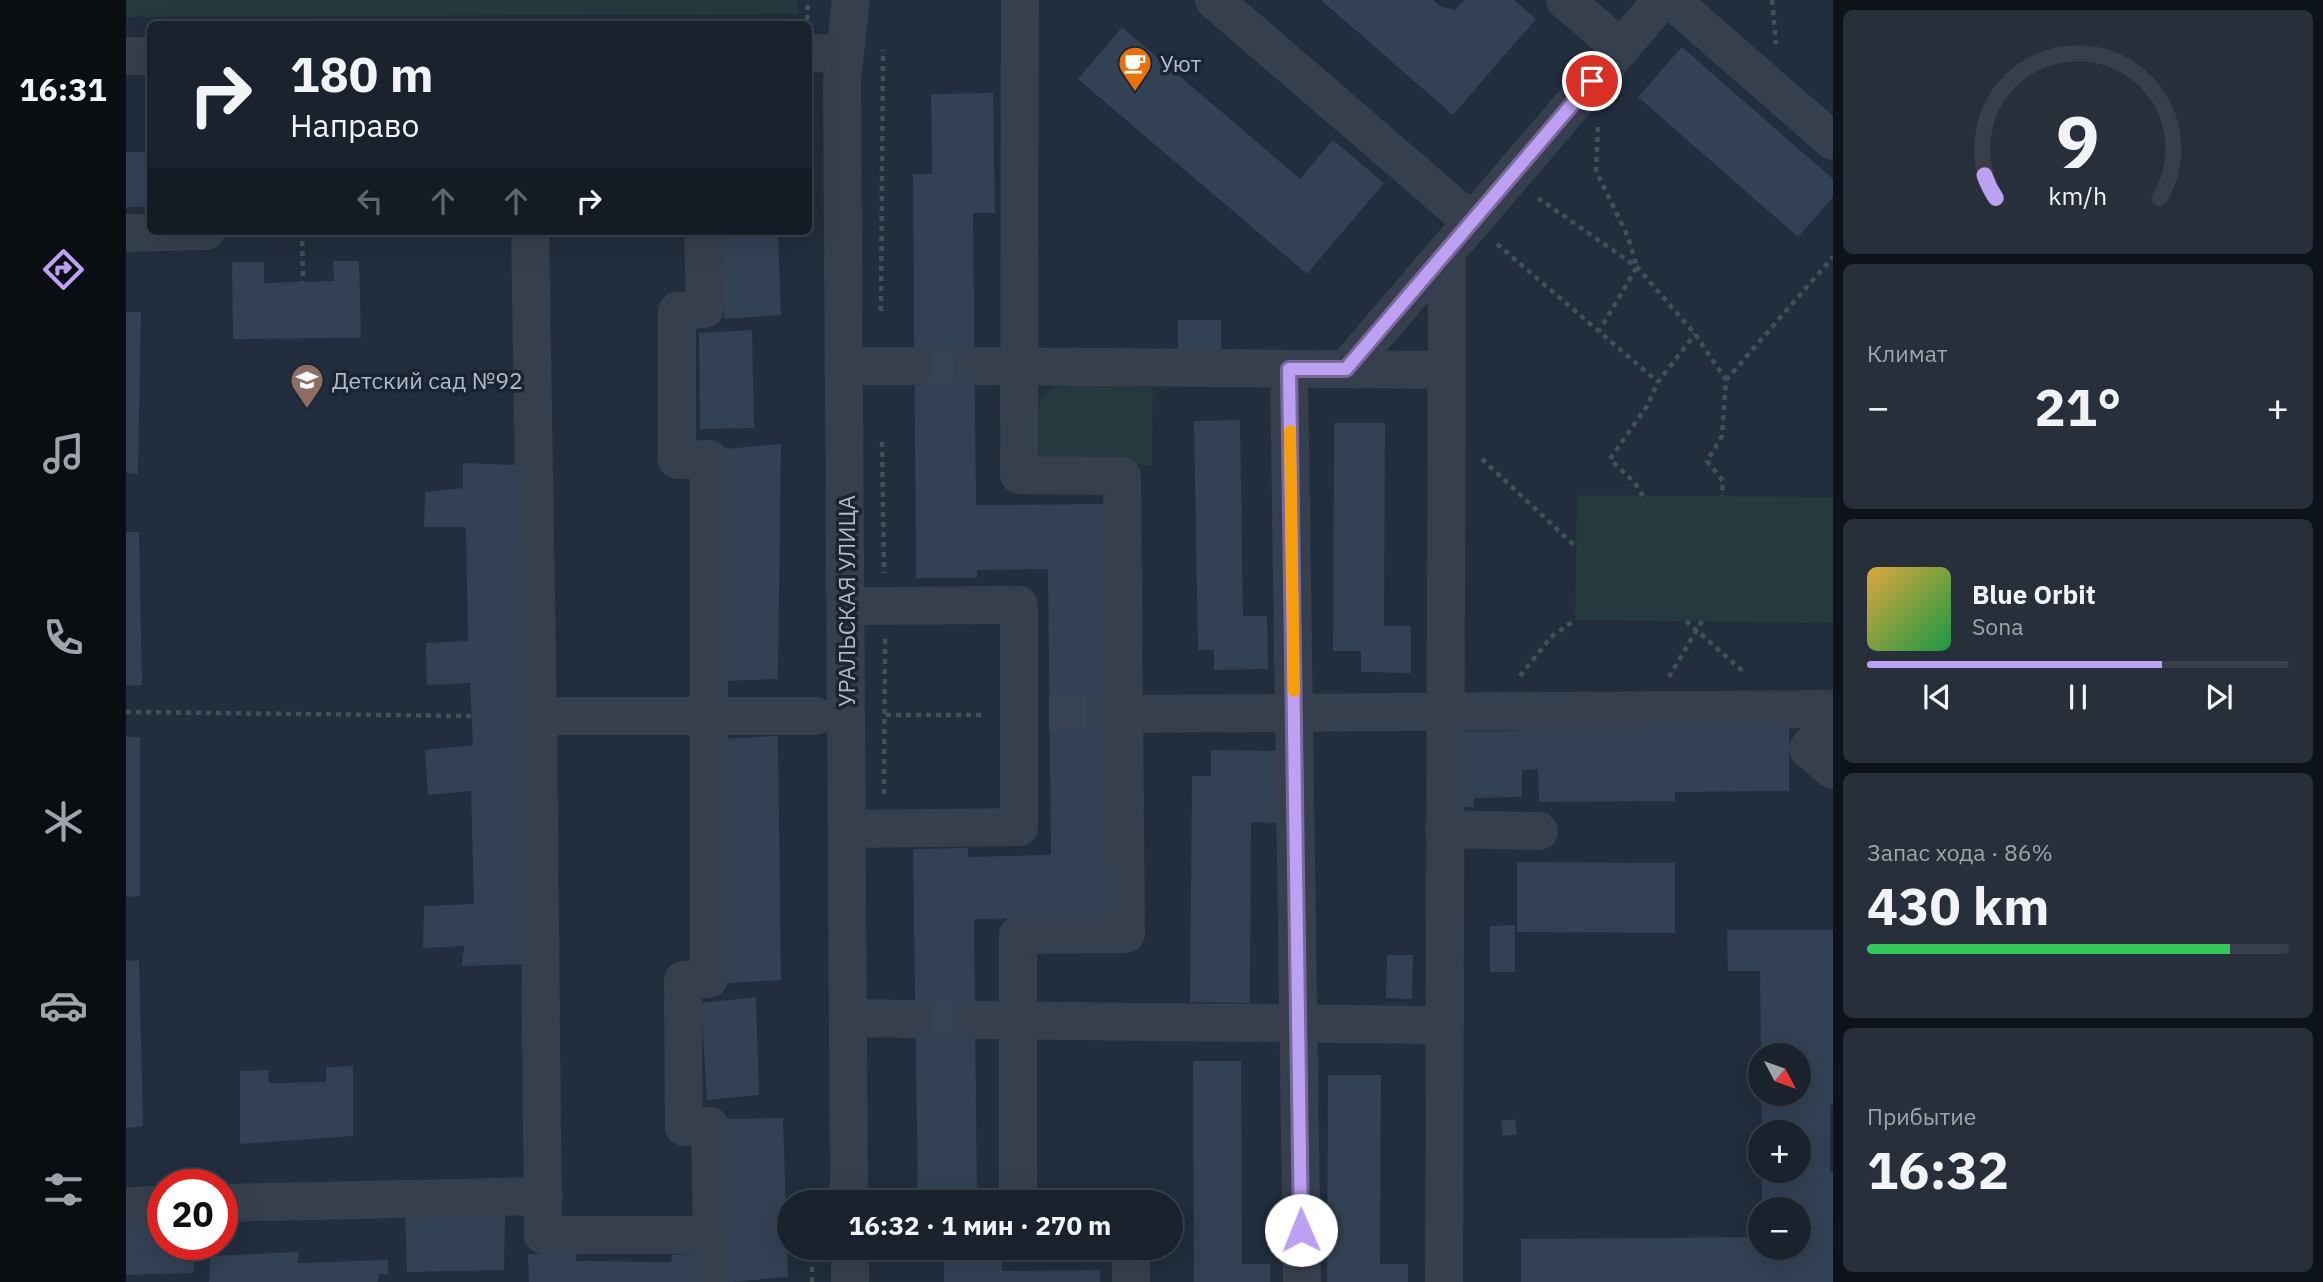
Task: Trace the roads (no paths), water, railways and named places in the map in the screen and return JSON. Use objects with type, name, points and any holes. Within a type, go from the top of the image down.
[{"type":"street","name":"УРАЛЬСКАЯ УЛИЦА","points":[[849,1190],[848,1018],[865,829],[846,606],[880,366],[826,53],[851,0]]},
{"type":"street","points":[[1018,1190],[1018,935],[1126,934],[1117,714],[1122,475],[1019,475],[1020,0]]},
{"type":"street","points":[[1214,0],[1472,222]]},
{"type":"street","points":[[1565,0],[1621,48]]},
{"type":"street","points":[[1346,369],[1662,0]]},
{"type":"street","points":[[1671,0],[1833,141]]},
{"type":"street","points":[[126,56],[147,56]]},
{"type":"street","points":[[126,233],[147,232]]},
{"type":"street","points":[[530,235],[543,1235],[712,1235]]},
{"type":"street","points":[[703,235],[705,309],[677,311],[677,460],[709,459],[709,979],[683,980],[684,1127],[710,1126],[713,1282]]},
{"type":"street","points":[[1444,1282],[1458,1229],[1444,1025],[1447,250]]},
{"type":"street","points":[[975,366],[1445,370]]},
{"type":"street","points":[[1289,369],[1302,1282]]},
{"type":"street","points":[[846,606],[1019,605],[1034,714],[1019,827],[865,829]]},
{"type":"street","points":[[1117,714],[1833,709]]},
{"type":"street","points":[[538,716],[815,716]]},
{"type":"street","points":[[1833,720],[1808,749],[1833,770]]},
{"type":"street","points":[[1444,829],[1539,831]]},
{"type":"street","points":[[848,1018],[915,1019]]},
{"type":"street","points":[[975,1020],[1444,1025]]},
{"type":"street","points":[[238,1203],[544,1196]]},
{"type":"street","points":[[126,1206],[147,1205]]},
{"type":"street","points":[[850,1260],[850,1282]]},
{"type":"street","points":[[1131,1260],[1131,1282]]},
{"type":"tunnel","points":[[915,366],[975,366]]},
{"type":"tunnel","points":[[1049,714],[1110,714]]},
{"type":"tunnel","points":[[915,1019],[975,1020]]},
{"type":"place","name":"Уют","points":[[1135,93]]},
{"type":"place","name":"Детский сад №92","points":[[307,410]]}]
